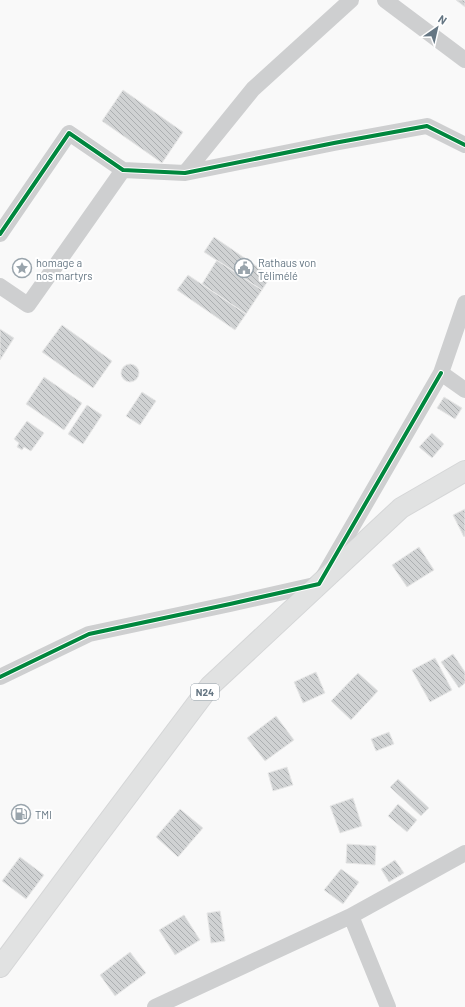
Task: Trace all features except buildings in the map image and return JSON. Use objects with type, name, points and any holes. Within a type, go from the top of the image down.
[{"type":"main road","name":"N24","points":[[0,967],[94,839],[210,686],[400,508],[465,471]]},
{"type":"street","points":[[185,173],[253,89],[351,0]]},
{"type":"street","points":[[385,0],[465,60]]},
{"type":"street","points":[[0,234],[69,134],[123,170],[185,173],[427,126],[465,145]]},
{"type":"street","points":[[0,286],[28,305],[123,170]]},
{"type":"street","points":[[0,678],[89,634],[319,584],[441,373],[465,303]]},
{"type":"street","points":[[441,373],[465,390]]},
{"type":"street","points":[[155,1007],[351,916],[465,853]]},
{"type":"street","points":[[351,916],[388,1007]]},
{"type":"cycle path","points":[[0,234],[69,133],[123,170],[185,173],[427,126],[465,145]]},
{"type":"cycle path","points":[[0,677],[89,634],[319,584],[441,373]]},
{"type":"place","name":"homage a nos martyrs","points":[[22,268]]},
{"type":"place","name":"Rathaus von Télimélé","points":[[244,268]]},
{"type":"place","name":"TMI","points":[[21,814]]}]
